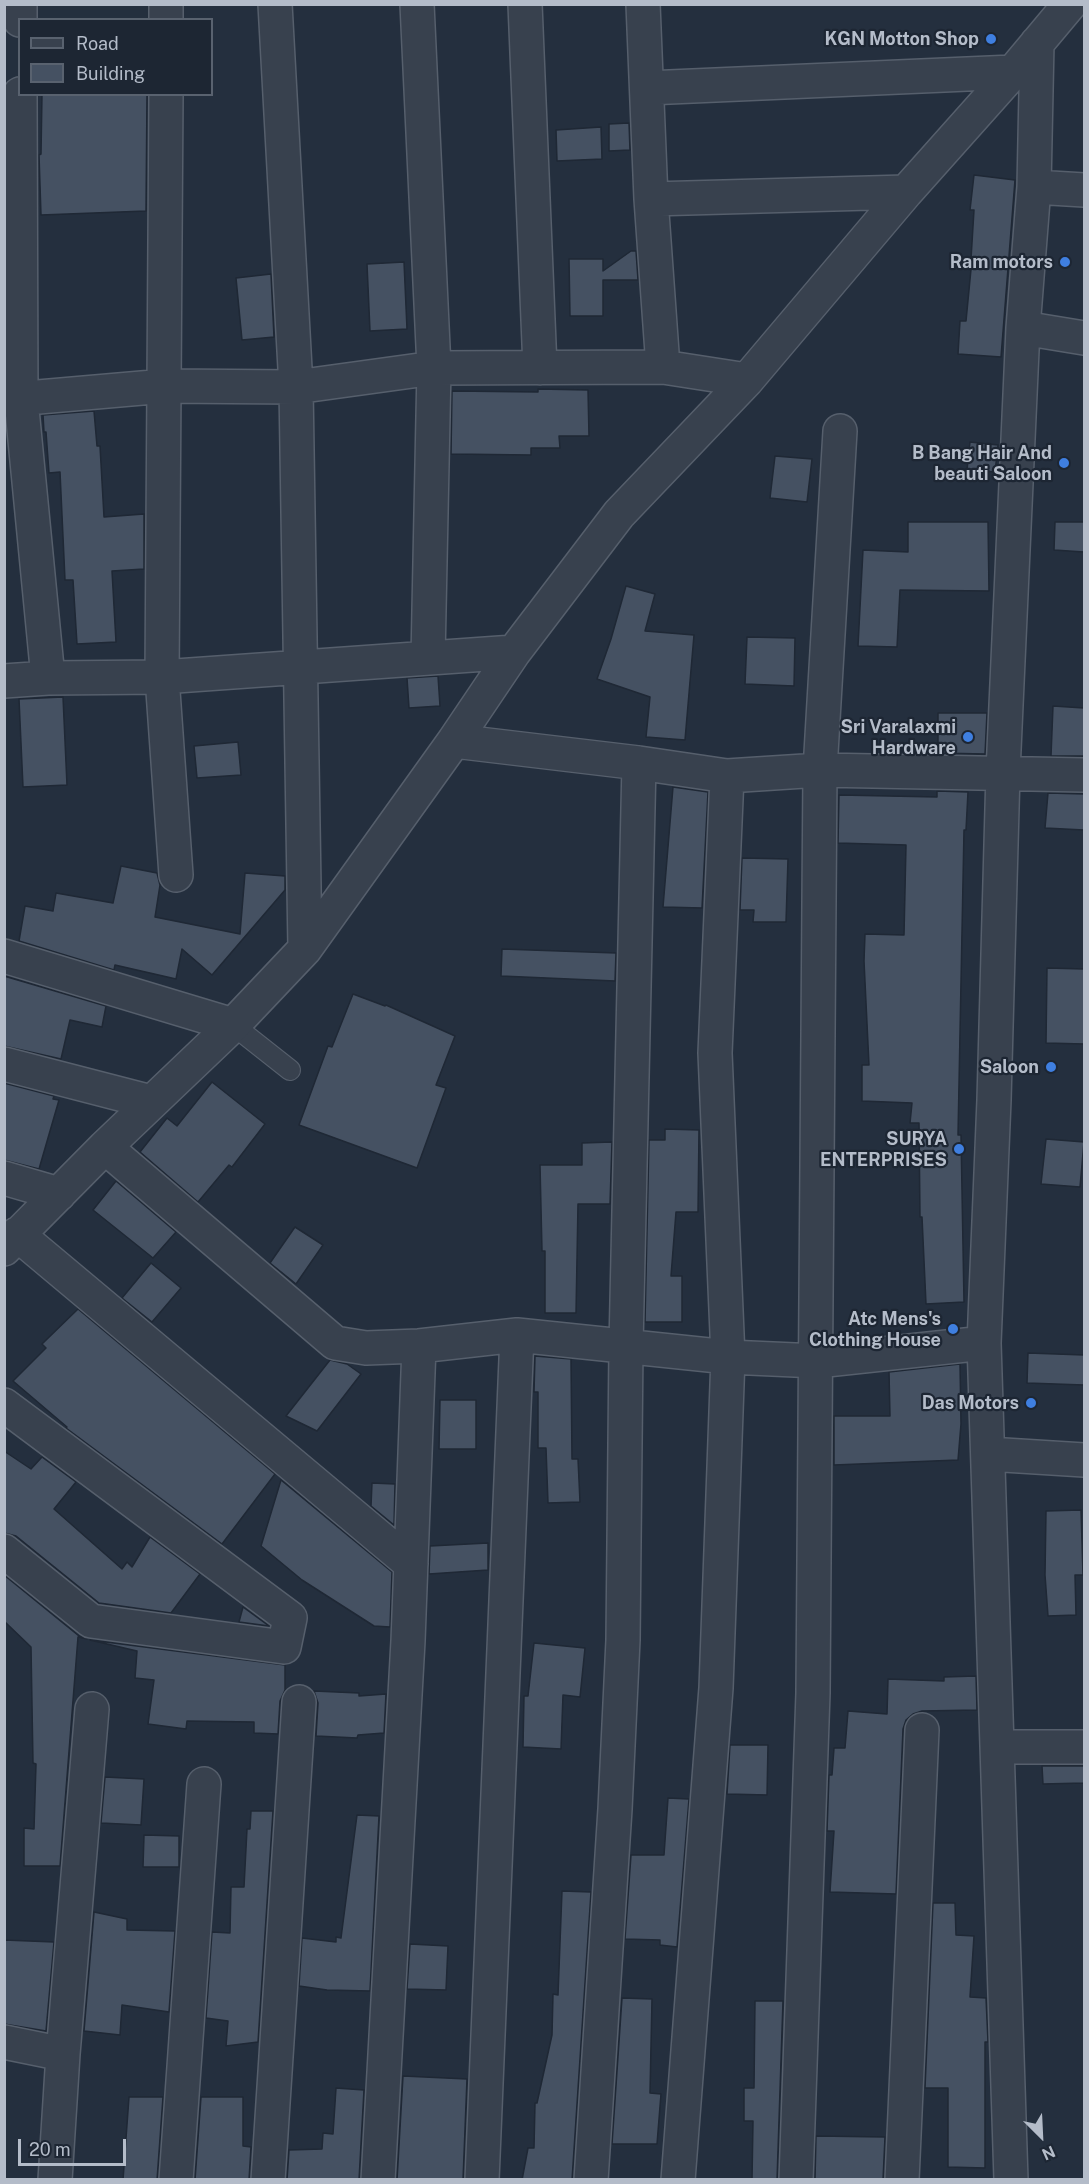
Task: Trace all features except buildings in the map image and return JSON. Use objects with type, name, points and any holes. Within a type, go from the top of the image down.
[{"type":"street","points":[[274,4],[297,387],[305,949]]},
{"type":"street","points":[[417,4],[434,368],[428,658]]},
{"type":"street","points":[[525,4],[540,368]]},
{"type":"street","points":[[643,4],[651,199],[663,367]]},
{"type":"street","points":[[411,1564],[11,1242],[151,1102],[233,1025],[305,949],[454,741],[514,652],[619,514],[747,380],[906,192],[1070,4]]},
{"type":"street","points":[[1011,2180],[984,1342],[1003,772],[1023,328],[1034,187],[1037,43]]},
{"type":"street","points":[[647,88],[1013,72]]},
{"type":"street","points":[[20,96],[13,399],[48,678]]},
{"type":"street","points":[[166,96],[162,677],[176,875]]},
{"type":"street","points":[[1034,187],[1084,190]]},
{"type":"street","points":[[651,199],[906,192]]},
{"type":"street","points":[[1023,328],[1084,338]]},
{"type":"street","points":[[13,399],[165,386],[297,387],[434,368],[663,367],[747,380]]},
{"type":"street","points":[[796,2180],[813,1694],[820,770],[840,431]]},
{"type":"street","points":[[4,681],[48,678],[162,677],[514,652]]},
{"type":"street","points":[[454,741],[727,776],[820,770],[1084,775]]},
{"type":"street","points":[[591,2180],[615,1809],[622,1651],[626,1346],[639,764]]},
{"type":"street","points":[[678,2180],[716,1688],[728,1357],[715,1053],[727,776]]},
{"type":"street","points":[[4,956],[233,1025]]},
{"type":"street","points":[[4,1064],[151,1102]]},
{"type":"street","points":[[105,1147],[335,1343],[366,1348],[419,1346],[518,1335],[728,1357],[817,1361],[984,1342]]},
{"type":"street","points":[[4,1178],[58,1194]]},
{"type":"street","points":[[482,2180],[518,1335]]},
{"type":"street","points":[[378,2180],[411,1564],[419,1346]]},
{"type":"street","points":[[4,1405],[290,1618],[284,1647],[91,1621],[4,1551]]},
{"type":"street","points":[[988,1454],[1084,1460]]},
{"type":"street","points":[[268,2180],[298,1702]]},
{"type":"street","points":[[55,2180],[63,2054],[92,1709]]},
{"type":"street","points":[[902,2180],[922,1730]]},
{"type":"street","points":[[998,1748],[1084,1747]]},
{"type":"street","points":[[176,2180],[204,1784]]},
{"type":"street","points":[[4,2042],[63,2054]]},
{"type":"lane","points":[[233,1025],[290,1070]]},
{"type":"place","name":"KGN Motton Shop","points":[[991,39]]},
{"type":"place","name":"Ram motors","points":[[1065,262]]},
{"type":"place","name":"B Bang Hair And beauti Saloon","points":[[1064,463]]},
{"type":"place","name":"Sri Varalaxmi Hardware","points":[[968,737]]},
{"type":"place","name":"Saloon","points":[[1051,1067]]},
{"type":"place","name":"SURYA ENTERPRISES","points":[[959,1149]]},
{"type":"place","name":"Atc Mens's Clothing House","points":[[953,1329]]},
{"type":"place","name":"Das Motors","points":[[1031,1403]]}]
